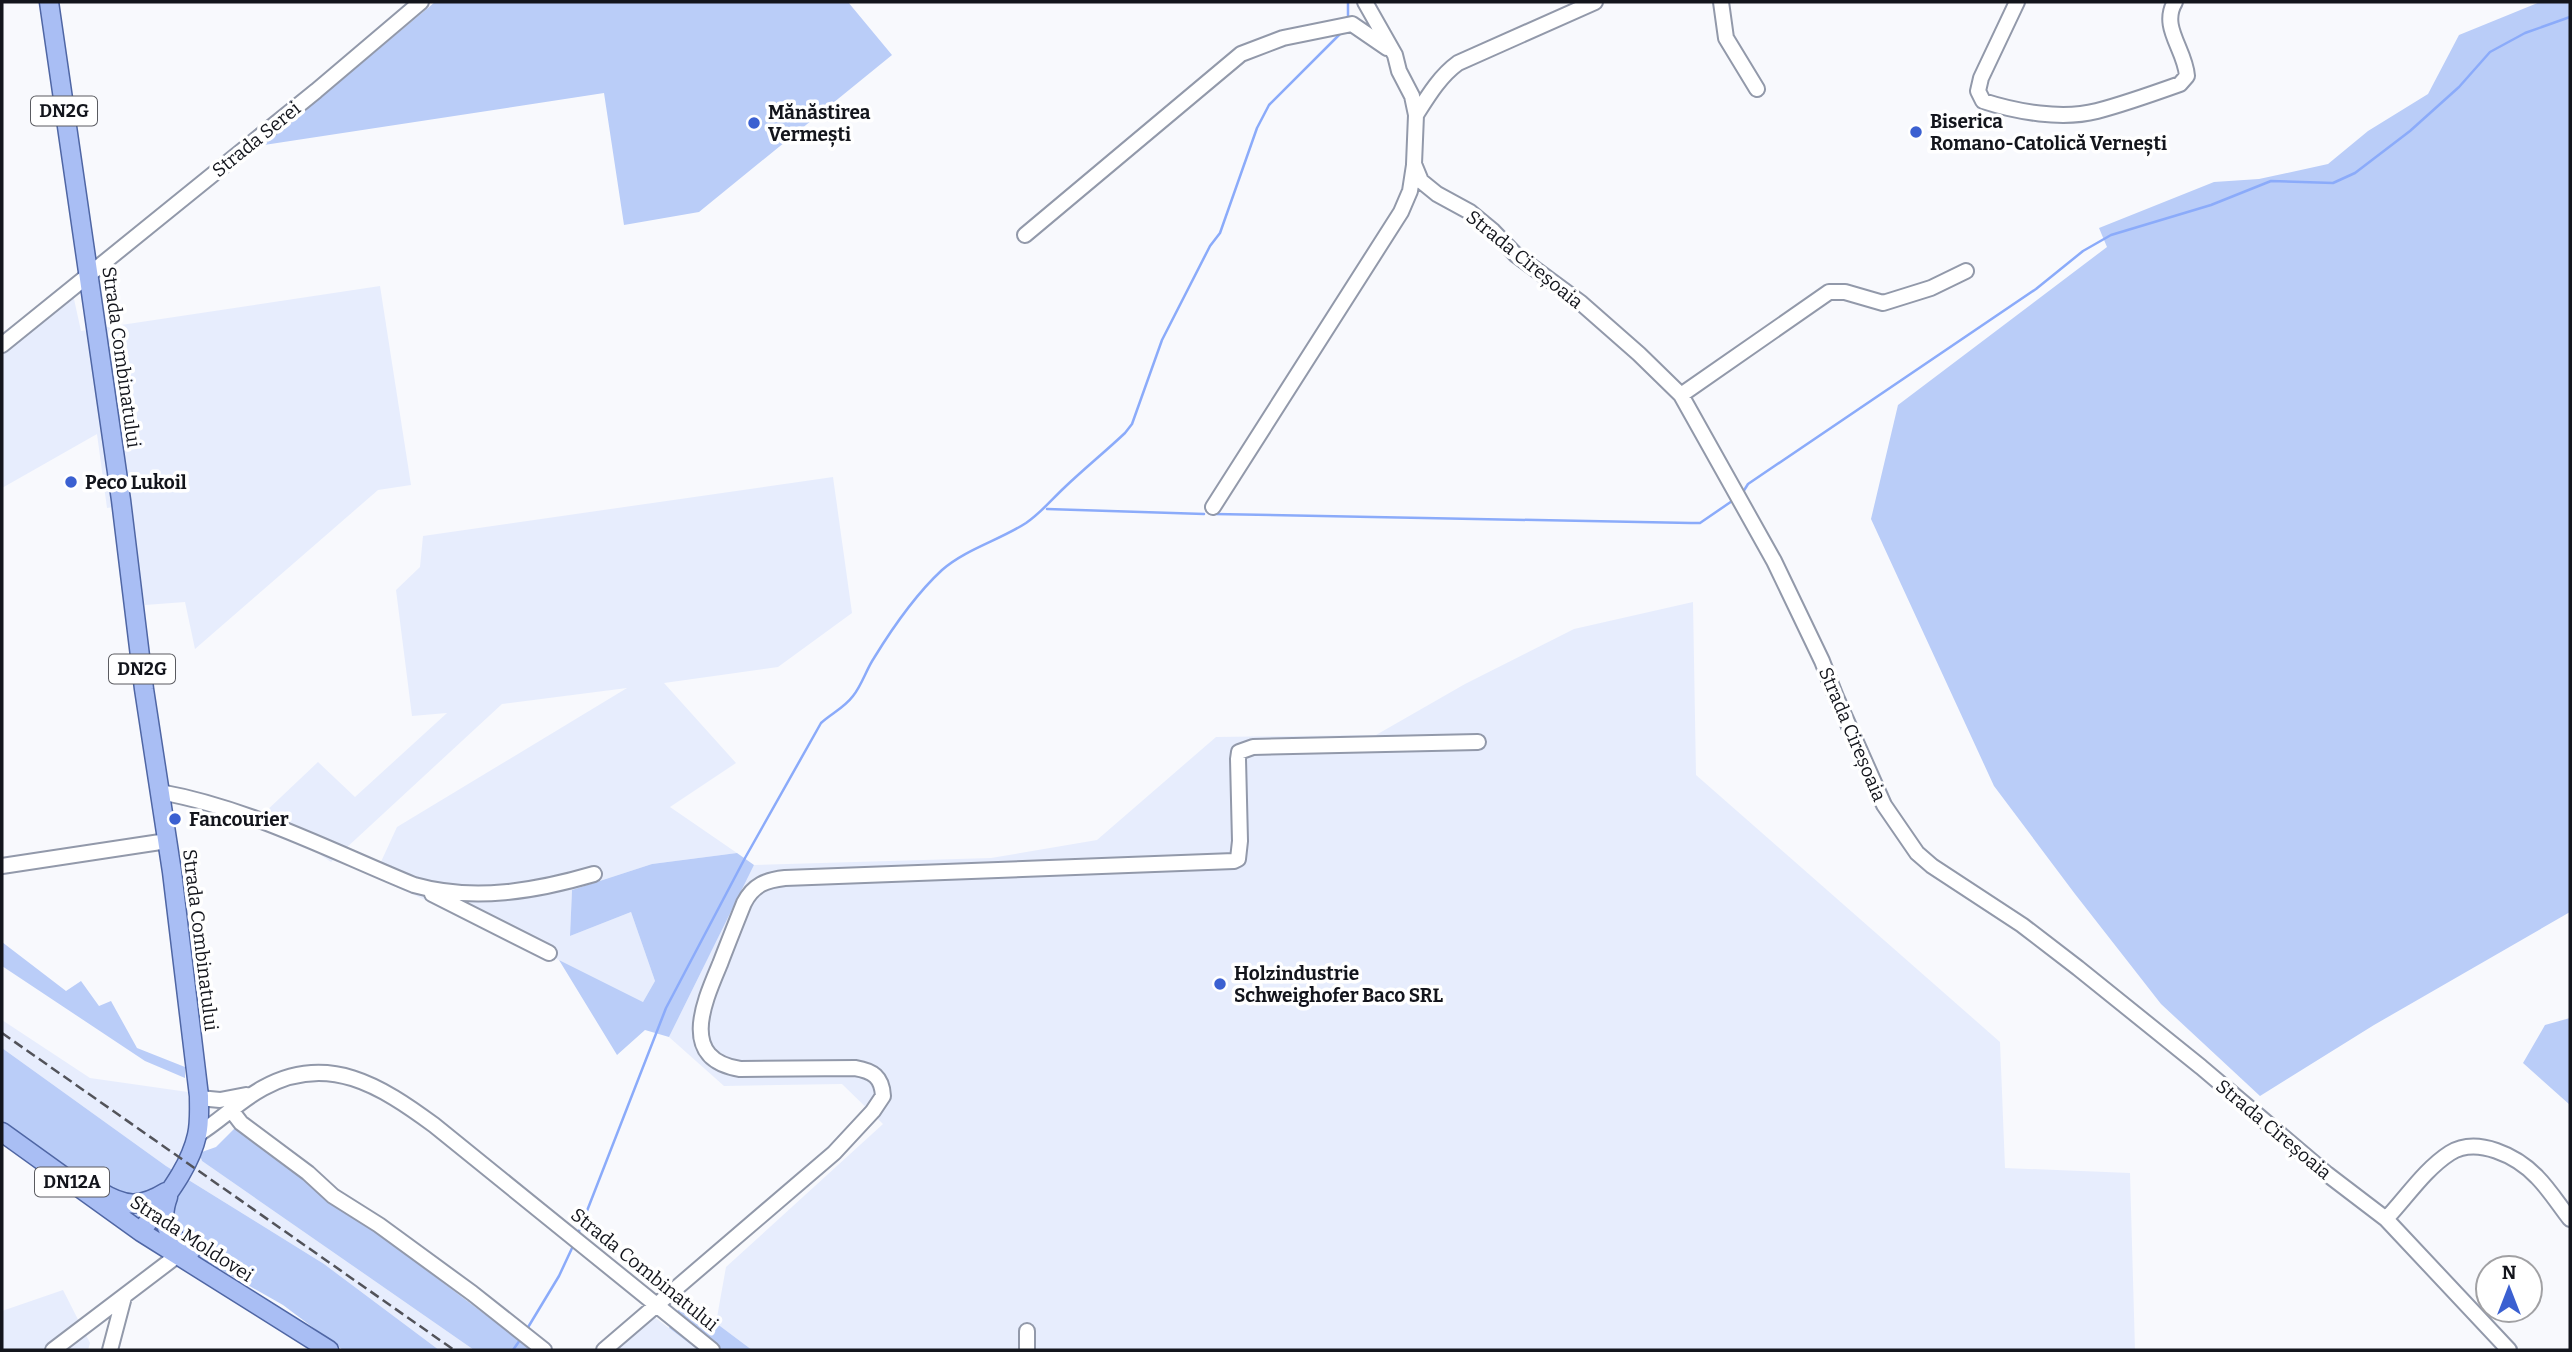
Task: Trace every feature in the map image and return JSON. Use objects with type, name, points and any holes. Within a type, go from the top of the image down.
[{"type":"main road","name":"Strada Combinatului","points":[[49,2],[167,841],[199,1098],[197,1135],[188,1159],[172,1188],[141,1232]]},
{"type":"main road","points":[[2,1132],[119,1201],[144,1204],[172,1188]]},
{"type":"main road","name":"Strada Moldovei","points":[[2,1132],[141,1232],[329,1350]]},
{"type":"main road","points":[[172,1188],[164,1210],[164,1219],[176,1241],[265,1310]]},
{"type":"street","name":"Strada Serei","points":[[2,345],[316,91],[421,2]]},
{"type":"street","points":[[1213,507],[1401,212],[1410,191],[1416,115],[1412,96],[1399,71],[1395,55],[1365,2]]},
{"type":"street","points":[[1416,115],[1449,69],[1458,63],[1595,2]]},
{"type":"street","points":[[1721,2],[1726,38],[1757,89]]},
{"type":"street","points":[[2017,2],[1981,78],[1978,91],[1983,102],[2060,115],[2095,112],[2180,85],[2187,76],[2186,64],[2169,24],[2169,12],[2175,2]]},
{"type":"street","points":[[1025,235],[1241,54],[1283,38],[1352,24],[1395,55]]},
{"type":"street","name":"Strada Cireșoaia","points":[[1414,164],[1421,181],[1437,194],[1471,212],[1516,255],[1581,303],[1681,395],[1774,561],[1822,661],[1884,805],[1917,853],[1932,866],[2022,925],[2078,968],[2386,1219],[2509,1350]]},
{"type":"street","points":[[1681,395],[1829,292],[1845,292],[1883,303],[1931,288],[1966,271]]},
{"type":"street","points":[[604,1350],[834,1153],[873,1111],[883,1096],[880,1080],[868,1070],[740,1069],[725,1065],[707,1053],[701,1031],[703,1007],[744,903],[752,890],[759,885],[785,878],[1234,862],[1238,859],[1240,841],[1238,759],[1239,752],[1244,749],[1478,741]]},
{"type":"street","points":[[160,792],[196,799],[309,840],[414,885],[549,953]]},
{"type":"street","points":[[2,866],[167,841]]},
{"type":"street","points":[[414,885],[447,892],[499,892],[538,888],[594,874]]},
{"type":"street","name":"Strada Combinatului","points":[[197,1135],[253,1094],[279,1080],[316,1073],[341,1074],[370,1083],[434,1125],[712,1350]]},
{"type":"street","points":[[199,1098],[220,1100],[253,1094]]},
{"type":"street","points":[[231,1110],[241,1123],[308,1173],[333,1196],[379,1224],[544,1350]]},
{"type":"street","points":[[2386,1219],[2449,1153],[2466,1145],[2480,1146],[2521,1163],[2537,1177],[2570,1219]]},
{"type":"street","points":[[53,1350],[178,1255]]},
{"type":"street","points":[[110,1350],[124,1297]]},
{"type":"street","points":[[1027,1331],[1027,1350]]},
{"type":"shaded area","points":[[435,2],[848,2],[892,55],[699,212],[624,225],[604,93],[264,145]]},
{"type":"shaded area","points":[[2540,2],[2570,2],[2570,912],[2374,1025],[2260,1096],[2161,1004],[1994,786],[1871,519],[1898,405],[2107,247],[2099,228],[2214,182],[2259,179],[2328,164],[2368,131],[2428,94],[2459,35]]},
{"type":"shaded area","points":[[380,286],[411,485],[378,490],[195,649],[185,602],[145,605],[126,505],[107,508],[97,434],[2,488],[2,339],[58,293],[74,299],[81,331]]},
{"type":"shaded area","points":[[833,477],[852,613],[778,667],[664,683],[736,763],[670,807],[737,853],[652,864],[572,890],[570,936],[631,912],[655,981],[643,1002],[559,960],[374,877],[397,827],[627,688],[502,704],[331,862],[262,815],[318,762],[355,797],[447,713],[412,716],[396,590],[420,567],[423,536]]},
{"type":"shaded area","points":[[1693,602],[1696,775],[2000,1042],[2005,1168],[2130,1173],[2135,1350],[752,1350],[716,1323],[726,1267],[883,1124],[842,1084],[724,1086],[669,1037],[754,865],[991,858],[1097,840],[1216,737],[1376,735],[1465,684],[1574,629]]},
{"type":"shaded area","points":[[737,853],[754,865],[669,1037],[645,1030],[617,1055],[559,960],[643,1002],[655,981],[631,912],[570,936],[572,890],[652,864]]},
{"type":"shaded area","points":[[2,942],[66,991],[81,981],[99,1006],[111,1001],[137,1048],[185,1067],[185,1078],[145,1061],[2,966]]},
{"type":"shaded area","points":[[2570,1018],[2570,1105],[2523,1063],[2545,1025]]},
{"type":"shaded area","points":[[2,1020],[90,1078],[188,1092],[189,1126],[202,1161],[474,1350],[439,1350],[324,1264],[166,1166],[2,1048]]},
{"type":"shaded area","points":[[2,1048],[166,1166],[324,1264],[439,1350],[343,1350],[283,1305],[39,1167],[2,1142]]},
{"type":"shaded area","points":[[239,1124],[257,1142],[532,1350],[474,1350],[202,1161],[199,1153],[216,1147]]},
{"type":"shaded area","points":[[63,1290],[90,1343],[88,1350],[2,1350],[2,1311]]},
{"type":"shaded area","points":[[694,1301],[716,1323],[752,1350],[698,1350],[669,1328],[677,1311]]},
{"type":"shaded area","points":[[653,1316],[698,1350],[616,1350]]},
{"type":"waterway","points":[[1348,2],[1348,19]]},
{"type":"waterway","points":[[1743,492],[1748,484],[2036,289],[2083,251],[2111,235],[2211,205],[2271,181],[2333,183],[2355,173],[2410,131],[2459,87],[2490,52],[2525,33],[2570,17]]},
{"type":"waterway","points":[[578,1234],[666,1008],[745,858],[821,723],[853,696],[897,623],[942,570],[962,556],[1032,519],[1132,424],[1162,340],[1210,246],[1220,233],[1257,128],[1269,105],[1343,31]]},
{"type":"waterway","points":[[1214,514],[1700,523],[1735,499]]},
{"type":"waterway","points":[[1047,509],[1204,514]]},
{"type":"waterway","points":[[527,1329],[559,1276],[573,1246]]},
{"type":"waterway","points":[[513,1350],[520,1340]]},
{"type":"railway","points":[[2,1033],[454,1350]]},
{"type":"place","name":"Mănăstirea Vermești","points":[[754,123]]},
{"type":"place","name":"Biserica Romano-Catolică Vernești","points":[[1916,132]]},
{"type":"place","name":"Peco Lukoil","points":[[71,482]]},
{"type":"place","name":"Fancourier","points":[[175,819]]},
{"type":"place","name":"Holzindustrie Schweighofer Baco SRL","points":[[1220,984]]}]
